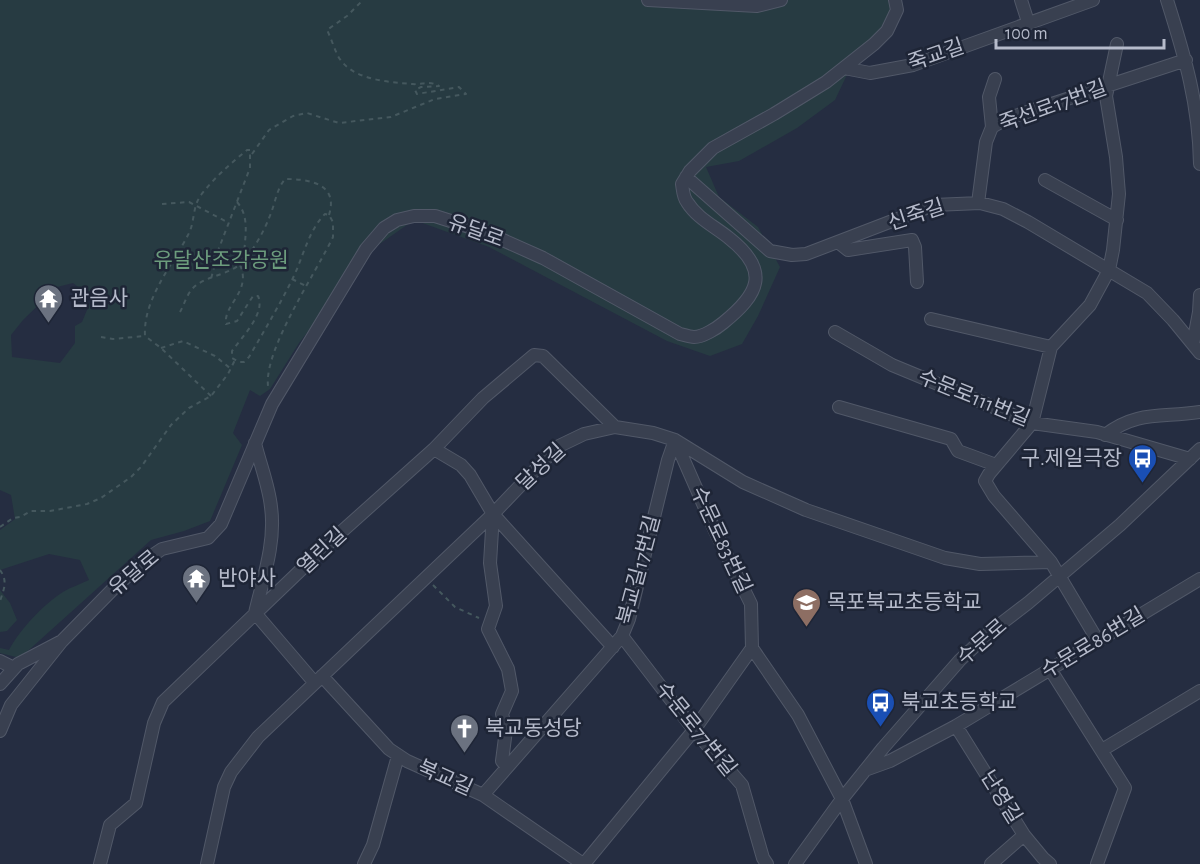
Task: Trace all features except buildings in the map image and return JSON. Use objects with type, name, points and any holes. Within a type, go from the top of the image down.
[{"type":"street","points":[[648,0],[757,6],[781,0]]},
{"type":"street","points":[[686,177],[713,148],[826,82],[874,44],[887,31],[897,10],[896,0]]},
{"type":"street","points":[[1021,0],[1028,22]]},
{"type":"street","name":"죽교길","points":[[844,68],[870,73],[913,65],[1093,0]]},
{"type":"street","points":[[1167,0],[1186,60],[1199,129],[1200,164]]},
{"type":"street","points":[[1098,641],[1051,562],[994,496],[985,481],[1032,423],[1051,347],[1090,305],[1109,270],[1119,194],[1116,157],[1106,96],[1117,44]]},
{"type":"street","name":"죽선로17번길","points":[[978,203],[986,142],[992,126],[1006,119],[1186,60]]},
{"type":"street","points":[[992,126],[989,97],[995,79]]},
{"type":"street","name":"신죽길","points":[[686,177],[770,251],[792,255],[806,254],[934,205],[978,203],[1003,209],[1147,293],[1197,349]]},
{"type":"street","name":"유달로","points":[[0,731],[11,705],[62,641],[116,587],[147,559],[162,549],[208,538],[221,524],[272,404],[366,249],[384,228],[397,220],[414,216],[435,216],[485,232],[543,258],[680,334],[694,337],[722,324],[752,296],[756,287],[756,272],[746,255],[731,239],[695,213],[685,199],[682,184],[686,177]]},
{"type":"street","points":[[1044,180],[1117,220]]},
{"type":"street","points":[[838,242],[848,249],[912,240],[915,247],[917,282]]},
{"type":"street","points":[[1197,349],[1200,295]]},
{"type":"street","points":[[931,319],[1051,347]]},
{"type":"street","name":"수문로111번길","points":[[835,332],[892,365],[1032,423],[1105,435],[1190,459]]},
{"type":"street","name":"열린길","points":[[100,864],[110,825],[136,803],[154,723],[163,702],[255,613],[434,448],[483,398],[534,355],[543,357],[615,427]]},
{"type":"street","points":[[838,406],[951,439],[958,451],[996,465]]},
{"type":"street","points":[[1105,435],[1125,422],[1140,417],[1200,412]]},
{"type":"street","name":"달성길","points":[[207,864],[216,814],[224,787],[231,772],[258,737],[493,514],[557,447],[584,434],[615,427],[653,433],[675,440],[743,482],[806,510],[945,558],[980,564],[1051,562]]},
{"type":"street","name":"북교길17번길","points":[[483,795],[622,636],[675,440]]},
{"type":"street","name":"수문로83번길","points":[[675,440],[715,531],[751,604],[753,648]]},
{"type":"street","points":[[255,443],[271,506],[272,526],[270,546],[255,613]]},
{"type":"street","points":[[434,448],[466,470],[493,514],[612,647]]},
{"type":"street","name":"수문로","points":[[795,864],[865,770],[960,660],[1120,525],[1200,449]]},
{"type":"street","points":[[493,514],[490,563],[496,606],[488,630],[500,651],[511,682],[512,691],[502,714],[506,730],[502,761],[507,767]]},
{"type":"street","name":"수문로86번길","points":[[865,770],[890,761],[956,726],[1200,579]]},
{"type":"street","name":"북교길","points":[[255,613],[318,679],[398,756],[483,795],[584,864]]},
{"type":"street","name":"수문로77번길","points":[[622,636],[693,730],[742,785],[763,858],[767,864]]},
{"type":"street","points":[[0,684],[18,664],[62,641]]},
{"type":"street","points":[[584,864],[693,730],[753,648],[798,715],[842,799],[866,864]]},
{"type":"street","points":[[0,661],[14,668]]},
{"type":"street","points":[[1050,669],[1125,788],[1097,864]]},
{"type":"street","points":[[1102,750],[1200,691]]},
{"type":"street","name":"난영길","points":[[956,726],[1024,835],[1050,864]]},
{"type":"street","points":[[364,864],[373,845],[398,756]]},
{"type":"street","points":[[991,864],[1024,835]]},
{"type":"path","points":[[211,279],[250,168],[252,154],[269,130],[293,116],[307,113],[339,123],[391,117],[435,99],[466,94],[459,87],[417,94],[415,90],[421,87],[439,86],[427,82],[415,85],[371,80],[357,73],[339,58],[327,30],[347,16],[363,0]]},
{"type":"path","points":[[145,336],[145,326],[155,294],[168,266],[189,233],[199,198],[220,172],[247,150],[250,150],[252,154]]},
{"type":"path","points":[[180,312],[192,288],[244,261],[268,221],[278,188],[285,179],[304,179],[318,183],[328,192],[332,205],[329,215],[333,222],[333,237],[287,322],[272,361],[268,383],[272,404]]},
{"type":"path","points":[[162,204],[177,202],[196,205],[229,223]]},
{"type":"path","points":[[237,202],[244,210],[246,223],[244,261]]},
{"type":"path","points":[[240,265],[244,273],[243,282],[225,319],[226,324],[237,321],[253,296],[258,296],[261,302],[259,312],[232,351],[232,358],[244,362],[249,357],[292,279],[316,222],[325,214],[329,215]]},
{"type":"path","points":[[292,279],[307,286]]},
{"type":"path","points":[[101,337],[134,339],[145,336]]},
{"type":"path","points":[[145,336],[161,348],[211,396]]},
{"type":"path","points":[[161,348],[183,341],[215,356],[231,369]]},
{"type":"path","points":[[0,527],[12,518],[20,517],[31,511],[50,511],[87,504],[131,477],[141,467],[171,424],[189,408],[211,396],[236,360]]},
{"type":"path","points":[[0,570],[5,577],[5,587],[0,601]]},
{"type":"path","points":[[426,577],[446,600],[484,622],[488,630]]},
{"type":"green space","name":"유달산조각공원","points":[[0,0],[896,0],[896,26],[854,60],[835,100],[797,128],[739,161],[706,167],[719,197],[758,227],[780,267],[758,316],[742,344],[710,356],[667,341],[489,247],[414,220],[374,248],[299,343],[270,389],[260,396],[250,390],[233,433],[242,445],[210,521],[151,540],[20,658],[0,653],[0,648],[9,650],[26,625],[55,597],[89,580],[80,560],[49,554],[0,570],[0,530],[15,519],[11,495],[0,490]],"holes":[[[73,283],[92,298],[82,322],[75,326],[75,343],[60,363],[12,357],[11,335],[57,287]]]},
{"type":"green space","points":[[0,590],[10,603],[17,620],[7,631],[0,632]]},
{"type":"place","name":"관음사","points":[[49,324]]},
{"type":"place","name":"구.제일극장","points":[[1143,484]]},
{"type":"place","name":"반야사","points":[[197,604]]},
{"type":"place","name":"목포북교초등학교","points":[[806,628]]},
{"type":"place","name":"북교초등학교","points":[[880,728]]},
{"type":"place","name":"북교동성당","points":[[464,754]]}]
